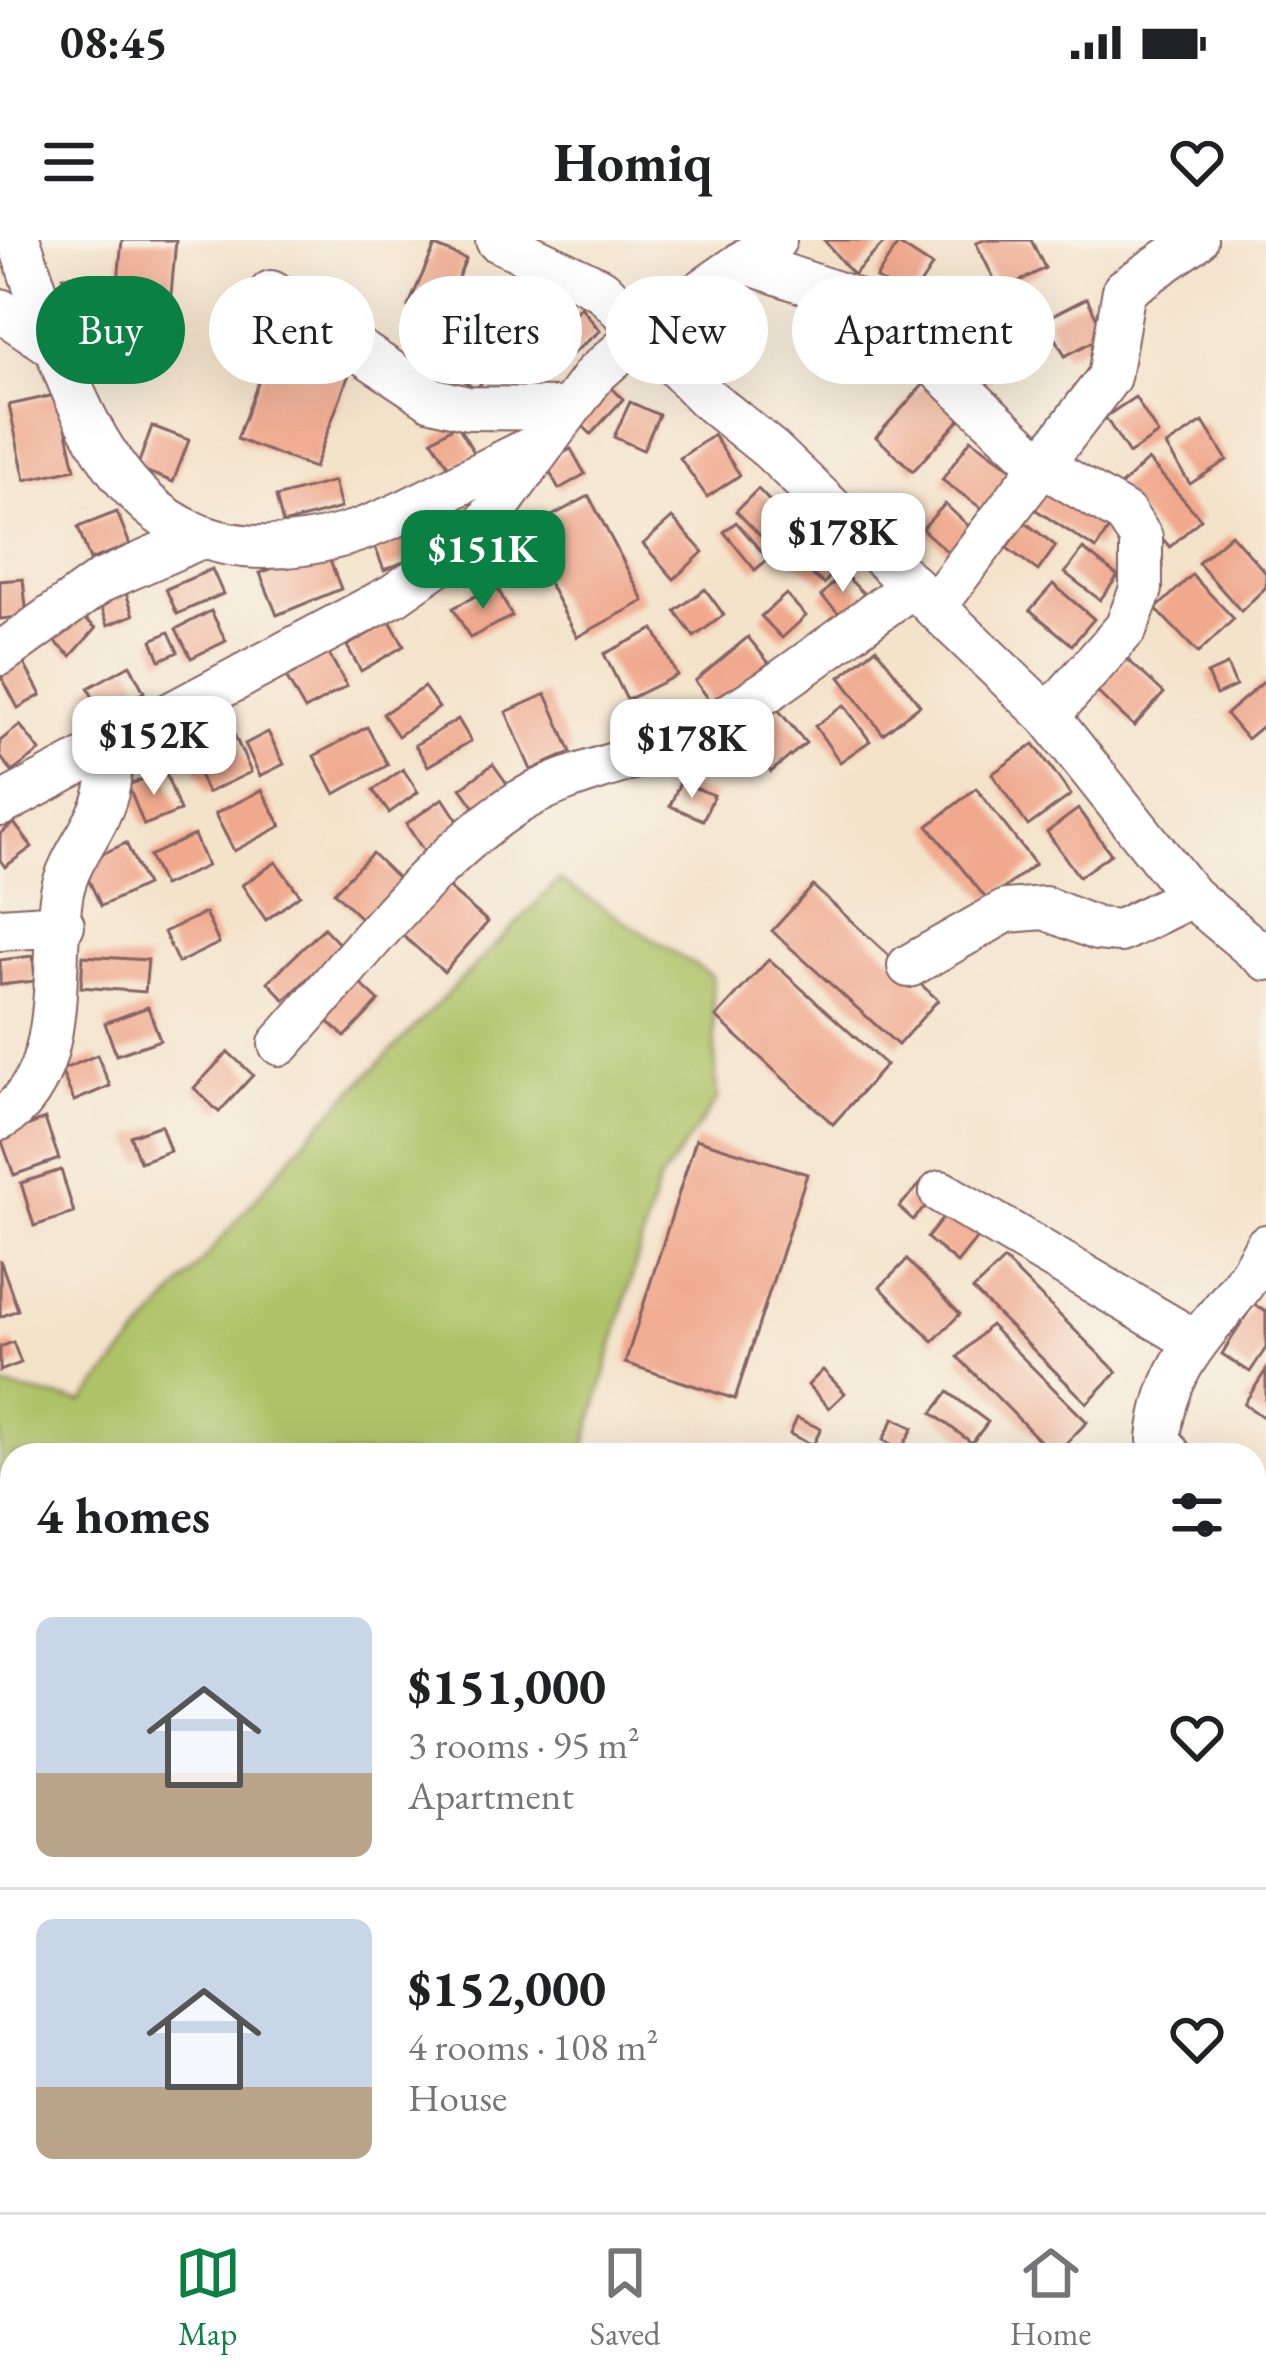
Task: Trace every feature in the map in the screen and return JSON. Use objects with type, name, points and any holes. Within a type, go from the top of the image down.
[{"type":"street","points":[[19,240],[36,291]]},
{"type":"street","points":[[496,240],[606,294]]},
{"type":"street","points":[[280,1044],[465,842],[512,806],[608,763],[682,740],[923,596],[1040,464],[1109,377],[1124,290],[1196,240]]},
{"type":"street","points":[[724,276],[760,251],[848,297],[888,321],[1040,464],[1125,514],[1141,538],[1141,589],[1126,628],[1048,716]]},
{"type":"street","points":[[0,310],[36,334]]},
{"type":"street","points":[[375,360],[432,398],[468,408],[568,409]]},
{"type":"street","points":[[0,805],[394,595],[474,539],[541,443],[606,364]]},
{"type":"street","points":[[71,384],[90,428],[147,509],[197,539],[265,547],[345,535],[541,443]]},
{"type":"street","points":[[693,384],[771,450],[1048,716],[1191,896],[1266,959]]},
{"type":"street","points":[[0,654],[101,580],[197,539]]},
{"type":"street","points":[[0,1119],[16,1109],[39,1068],[55,1013],[61,896],[105,798],[114,743]]},
{"type":"street","points":[[909,967],[1006,911],[1045,908],[1097,929],[1120,931],[1191,896]]},
{"type":"street","points":[[0,929],[63,926]]},
{"type":"street","points":[[940,1192],[1193,1340]]},
{"type":"street","points":[[1162,1443],[1162,1409],[1193,1340],[1246,1285],[1266,1246]]},
{"type":"green space","points":[[559,880],[712,976],[717,1100],[658,1183],[586,1443],[0,1443],[0,1386],[83,1402],[311,1133]]},
{"type":"building","points":[[122,240],[176,240],[173,276],[119,276]]},
{"type":"building","points":[[824,240],[883,240],[885,242],[853,275]]},
{"type":"building","points":[[1031,240],[1045,268],[1029,276],[992,276],[976,243]]},
{"type":"building","points":[[898,244],[932,266],[926,276],[877,276]]},
{"type":"building","points":[[435,246],[466,259],[459,276],[422,276]]},
{"type":"building","points":[[1087,298],[1105,335],[1065,356],[1055,337],[1055,314]]},
{"type":"building","points":[[582,308],[600,331],[582,346]]},
{"type":"building","points":[[605,381],[623,399],[591,434],[572,415]]},
{"type":"building","points":[[258,384],[345,384],[314,468],[237,439]]},
{"type":"building","points":[[924,384],[961,418],[913,471],[876,437]]},
{"type":"building","points":[[59,394],[75,469],[25,480],[9,405]]},
{"type":"building","points":[[1135,397],[1158,434],[1129,454],[1105,417]]},
{"type":"building","points":[[630,402],[659,415],[643,450],[614,437]]},
{"type":"building","points":[[1203,422],[1227,460],[1190,484],[1166,446]]},
{"type":"building","points":[[457,424],[475,454],[451,470],[432,440]]},
{"type":"building","points":[[152,426],[189,440],[173,482],[137,468]]},
{"type":"building","points":[[713,435],[740,475],[707,497],[680,458]]},
{"type":"building","points":[[971,439],[1017,472],[988,513],[942,480]]},
{"type":"building","points":[[571,449],[585,474],[559,489],[545,463]]},
{"type":"building","points":[[1148,460],[1201,519],[1170,547],[1117,489]]},
{"type":"building","points":[[334,481],[341,508],[283,524],[276,497]]},
{"type":"building","points":[[1051,482],[1113,522],[1096,549],[1033,508]]},
{"type":"building","points":[[758,489],[800,533],[778,554],[736,511]]},
{"type":"building","points":[[589,496],[644,601],[577,637],[522,532]]},
{"type":"building","points":[[945,504],[973,530],[950,554],[922,529]]},
{"type":"building","points":[[424,505],[441,547],[384,570],[368,529]]},
{"type":"building","points":[[117,512],[130,545],[90,560],[78,527]]},
{"type":"building","points":[[1018,517],[1056,546],[1038,571],[999,542]]},
{"type":"building","points":[[672,518],[703,552],[674,579],[643,544]]},
{"type":"building","points":[[736,522],[768,559],[755,570],[724,532]]},
{"type":"building","points":[[825,523],[853,545],[824,584],[795,561]]},
{"type":"building","points":[[1231,534],[1266,573],[1266,587],[1241,611],[1198,563]]},
{"type":"building","points":[[325,548],[341,589],[277,615],[260,573]]},
{"type":"building","points":[[1083,549],[1118,576],[1100,600],[1065,573]]},
{"type":"building","points":[[212,569],[223,594],[177,614],[166,589]]},
{"type":"building","points":[[843,573],[864,594],[843,617],[821,596]]},
{"type":"building","points":[[1192,575],[1234,619],[1198,653],[1156,609]]},
{"type":"building","points":[[23,579],[27,616],[0,619],[0,581]]},
{"type":"building","points":[[121,580],[134,615],[108,625],[95,590]]},
{"type":"building","points":[[1053,584],[1094,619],[1072,645],[1030,610]]},
{"type":"building","points":[[496,585],[512,616],[470,638],[453,608]]},
{"type":"building","points":[[705,589],[724,615],[694,637],[675,611]]},
{"type":"building","points":[[786,594],[806,616],[782,638],[761,616]]},
{"type":"building","points":[[74,609],[96,628],[71,656],[50,637]]},
{"type":"building","points":[[211,611],[226,641],[191,658],[176,629]]},
{"type":"building","points":[[390,621],[404,646],[361,671],[347,646]]},
{"type":"building","points":[[654,629],[677,675],[627,700],[604,654]]},
{"type":"building","points":[[169,632],[178,652],[160,660],[152,640]]},
{"type":"building","points":[[748,637],[769,663],[715,707],[695,681]]},
{"type":"building","points":[[320,638],[347,686],[305,710],[278,663]]},
{"type":"building","points":[[876,648],[920,705],[883,734],[840,677]]},
{"type":"building","points":[[1126,658],[1164,693],[1134,726],[1096,691]]},
{"type":"building","points":[[23,662],[41,695],[18,708],[0,674]]},
{"type":"building","points":[[130,665],[144,692],[102,715],[88,688]]},
{"type":"building","points":[[1227,665],[1236,686],[1216,695],[1207,674]]},
{"type":"building","points":[[1266,680],[1266,723],[1247,739],[1226,714]]},
{"type":"building","points":[[424,687],[439,708],[398,736],[383,714]]},
{"type":"building","points":[[546,694],[571,752],[531,770],[506,712]]},
{"type":"building","points":[[844,705],[870,741],[840,762],[815,726]]},
{"type":"building","points":[[775,706],[806,743],[771,772],[741,735]]},
{"type":"building","points":[[458,719],[471,741],[428,766],[415,745]]},
{"type":"building","points":[[20,725],[40,751],[12,772],[0,756],[0,741]]},
{"type":"building","points":[[367,727],[388,765],[335,794],[314,756]]},
{"type":"building","points":[[233,732],[251,772],[207,793],[189,751]]},
{"type":"building","points":[[268,732],[284,764],[260,776],[245,744]]},
{"type":"building","points":[[1034,744],[1071,795],[1028,826],[992,774]]},
{"type":"building","points":[[493,764],[510,788],[478,812],[461,788]]},
{"type":"building","points":[[403,769],[418,792],[389,813],[373,790]]},
{"type":"building","points":[[165,771],[180,811],[144,825],[128,785]]},
{"type":"building","points":[[680,782],[714,795],[703,820],[670,806]]},
{"type":"building","points":[[976,788],[1035,864],[988,901],[928,826]]},
{"type":"building","points":[[262,790],[281,826],[234,851],[215,814]]},
{"type":"building","points":[[443,798],[462,827],[425,853],[406,824]]},
{"type":"building","points":[[1078,809],[1111,854],[1079,877],[1047,832]]},
{"type":"building","points":[[14,823],[32,847],[5,867],[0,860],[0,834]]},
{"type":"building","points":[[194,835],[207,866],[163,886],[149,856]]},
{"type":"building","points":[[126,843],[146,885],[101,906],[81,864]]},
{"type":"building","points":[[372,853],[405,885],[367,924],[334,892]]},
{"type":"building","points":[[276,862],[300,895],[266,920],[242,885]]},
{"type":"building","points":[[444,884],[488,922],[444,972],[400,933]]},
{"type":"building","points":[[813,886],[938,1000],[898,1045],[772,931]]},
{"type":"building","points":[[205,913],[219,943],[178,963],[164,932]]},
{"type":"building","points":[[324,928],[341,946],[285,1000],[268,982]]},
{"type":"building","points":[[33,956],[35,981],[0,985],[0,960]]},
{"type":"building","points":[[83,956],[148,960],[145,992],[81,987]]},
{"type":"building","points":[[769,959],[886,1065],[833,1124],[716,1017]]},
{"type":"building","points":[[352,976],[379,1001],[345,1037],[318,1012]]},
{"type":"building","points":[[148,1007],[160,1040],[116,1055],[105,1023]]},
{"type":"building","points":[[228,1052],[253,1075],[219,1112],[194,1088]]},
{"type":"building","points":[[97,1055],[110,1086],[74,1101],[61,1070]]},
{"type":"building","points":[[45,1119],[59,1159],[14,1175],[0,1136]]},
{"type":"building","points":[[161,1125],[170,1151],[140,1162],[130,1136]]},
{"type":"building","points":[[696,1139],[807,1174],[735,1399],[625,1363]]},
{"type":"building","points":[[61,1170],[74,1213],[34,1226],[21,1183]]},
{"type":"building","points":[[925,1179],[939,1192],[913,1220],[899,1207]]},
{"type":"building","points":[[955,1203],[985,1228],[957,1263],[927,1238]]},
{"type":"building","points":[[0,1260],[18,1310],[0,1317]]},
{"type":"building","points":[[907,1260],[960,1314],[933,1341],[880,1287]]},
{"type":"building","points":[[1004,1260],[1117,1372],[1087,1403],[973,1290]]},
{"type":"building","points":[[1253,1304],[1266,1312],[1266,1348],[1250,1372],[1222,1354]]},
{"type":"building","points":[[990,1325],[1087,1422],[1066,1443],[1042,1443],[958,1357]]},
{"type":"building","points":[[13,1342],[21,1363],[0,1371],[0,1347]]},
{"type":"building","points":[[823,1370],[845,1393],[829,1408],[808,1385]]},
{"type":"building","points":[[1266,1370],[1266,1419],[1244,1404]]},
{"type":"building","points":[[948,1392],[988,1422],[972,1443],[932,1413]]},
{"type":"building","points":[[797,1418],[821,1429],[814,1443],[790,1434]]},
{"type":"building","points":[[894,1418],[913,1428],[905,1443],[883,1440]]}]
